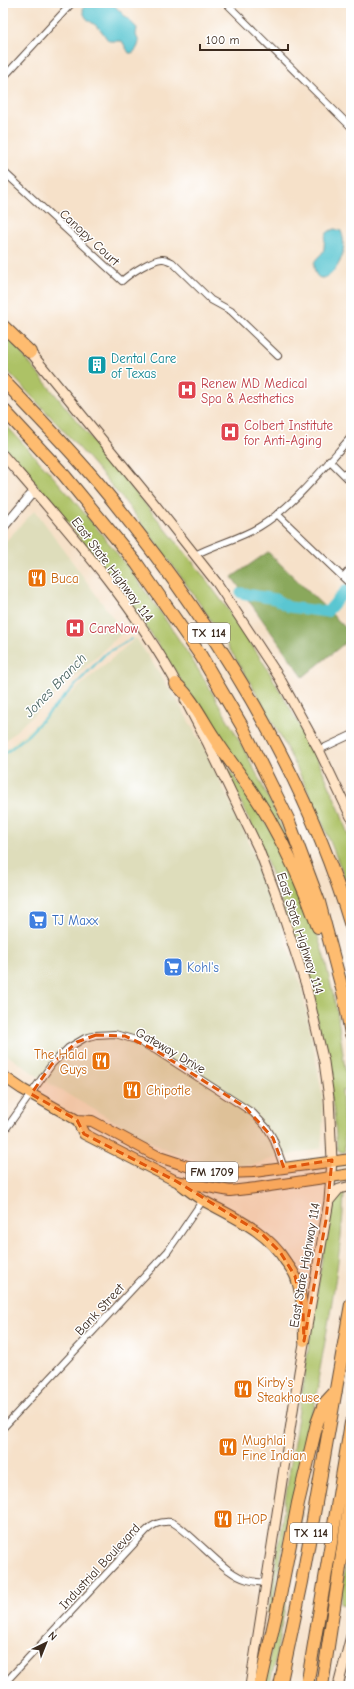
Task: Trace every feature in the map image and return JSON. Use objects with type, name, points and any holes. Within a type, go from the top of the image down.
[{"type":"highway","points":[[3,326],[30,352]]},
{"type":"highway","name":"TX 114","points":[[3,380],[98,483],[164,566],[224,655],[268,729],[302,797],[323,845],[351,926]]},
{"type":"highway","name":"TX 114","points":[[3,409],[64,475],[137,564],[201,656],[242,726],[288,819],[319,902],[344,996],[351,1035]]},
{"type":"highway","points":[[176,684],[187,694],[214,738],[251,791],[267,816],[286,852],[312,907],[334,980],[344,1025],[351,1035]]},
{"type":"highway","name":"TX 114","points":[[280,1686],[302,1582],[351,1304]]},
{"type":"highway","points":[[260,1686],[279,1601],[298,1503],[317,1423],[324,1404],[336,1391]]},
{"type":"highway","name":"TX 114","points":[[307,1686],[351,1423]]},
{"type":"highway","points":[[322,1686],[351,1495]]},
{"type":"highway","points":[[276,1686],[283,1674]]},
{"type":"main road","points":[[3,318],[216,583],[279,677],[319,750],[351,817]]},
{"type":"main road","name":"East State Highway 114","points":[[3,455],[112,586],[144,631],[176,684],[208,744],[259,850],[295,949],[306,985],[324,1062],[329,1098],[332,1160],[341,1175],[329,1201],[304,1341],[250,1686]]},
{"type":"main road","name":"FM 1709","points":[[3,1076],[77,1120],[92,1121],[159,1158],[196,1169],[211,1172],[254,1172],[347,1159]]},
{"type":"main road","name":"FM 1709","points":[[77,1120],[84,1134],[176,1181],[230,1191],[341,1175]]},
{"type":"main road","points":[[176,1181],[203,1200],[234,1216],[262,1234],[280,1252],[295,1276],[299,1288],[303,1312],[304,1341]]},
{"type":"main road","points":[[329,1201],[339,1190],[349,1186]]},
{"type":"main road","points":[[203,1200],[218,1192],[230,1191]]},
{"type":"main road","points":[[338,1686],[351,1636]]},
{"type":"street","points":[[3,78],[72,3]]},
{"type":"street","points":[[226,3],[351,127]]},
{"type":"street","name":"Canopy Court","points":[[3,171],[122,281],[126,276],[156,259],[164,258],[172,262],[211,300],[231,311],[278,356]]},
{"type":"street","points":[[195,556],[246,534],[277,514],[351,437]]},
{"type":"street","points":[[329,460],[351,482]]},
{"type":"street","points":[[3,528],[34,491]]},
{"type":"street","points":[[277,514],[351,585]]},
{"type":"street","points":[[343,577],[351,568]]},
{"type":"street","points":[[319,750],[351,735]]},
{"type":"street","name":"Gateway Drive","points":[[3,1133],[52,1064],[68,1048],[77,1042],[96,1035],[115,1034],[136,1040],[155,1050],[253,1114],[267,1128],[273,1138],[284,1168]]},
{"type":"street","name":"Bank Street","points":[[3,1428],[168,1251],[203,1200]]},
{"type":"street","name":"Industrial Boulevard","points":[[3,1685],[146,1531],[157,1524],[164,1522],[172,1523],[180,1527],[230,1571],[248,1581],[267,1583]]},
{"type":"highlighted area","points":[[96,1035],[125,1036],[155,1050],[245,1107],[273,1138],[284,1168],[332,1160],[326,1220],[304,1341],[303,1312],[295,1276],[280,1252],[262,1234],[176,1181],[84,1134],[77,1120],[31,1094],[52,1064],[77,1042]]},
{"type":"shaded area","points":[[35,510],[123,632],[3,743],[3,544]]},
{"type":"shaded area","points":[[136,638],[177,700],[208,756],[253,851],[273,904],[301,985],[316,1060],[322,1095],[323,1120],[321,1148],[271,1159],[253,1165],[203,1164],[167,1151],[43,1080],[3,1052],[3,752]]},
{"type":"green space","points":[[3,331],[192,561],[232,615],[265,665],[316,755],[340,811],[351,844],[351,896],[314,804],[293,760],[270,716],[245,674],[191,591],[131,509],[72,440],[3,366]]},
{"type":"green space","points":[[3,422],[73,499],[95,526],[125,564],[182,644],[208,686],[255,771],[296,860],[161,649],[125,596],[51,501],[3,446]]},
{"type":"green space","points":[[268,552],[351,633],[351,638],[303,677],[232,577]]},
{"type":"green space","points":[[219,755],[270,829],[314,924],[325,960],[337,1011],[348,1090],[342,1091],[345,1152],[341,1152],[337,1149],[334,1112],[312,994],[301,955],[261,846]]},
{"type":"green space","points":[[344,1192],[338,1263],[318,1380],[319,1386],[285,1533],[271,1613],[268,1613],[329,1213],[336,1197]]},
{"type":"green space","points":[[303,1508],[274,1667],[269,1686],[263,1686]]},
{"type":"green space","points":[[351,1521],[351,1606],[340,1604]]},
{"type":"water","points":[[86,3],[112,3],[137,28],[136,35],[139,42],[135,51],[129,53],[122,41],[109,41],[99,28],[85,16],[83,9]]},
{"type":"water","points":[[335,229],[341,231],[344,243],[343,254],[339,264],[333,272],[327,277],[321,278],[316,275],[314,263],[324,250],[325,238],[328,232]]},
{"type":"waterway","name":"Jones Branch","points":[[241,593],[275,599],[289,607],[327,612],[346,590]]},
{"type":"waterway","name":"Jones Branch","points":[[3,755],[28,735],[105,654],[131,639]]},
{"type":"place","name":"Dental Care of Texas","points":[[97,365]]},
{"type":"place","name":"Renew MD Medical Spa & Aesthetics","points":[[187,390]]},
{"type":"place","name":"Colbert Institute for Anti-Aging","points":[[230,432]]},
{"type":"place","name":"Buca","points":[[37,578]]},
{"type":"place","name":"CareNow","points":[[75,628]]},
{"type":"place","name":"TJ Maxx","points":[[38,920]]},
{"type":"place","name":"Kohl's","points":[[173,967]]},
{"type":"place","name":"The Halal Guys","points":[[101,1061]]},
{"type":"place","name":"Chipotle","points":[[132,1090]]},
{"type":"place","name":"Kirby's Steakhouse","points":[[243,1389]]},
{"type":"place","name":"Mughlai Fine Indian","points":[[228,1447]]},
{"type":"place","name":"IHOP","points":[[223,1519]]}]
